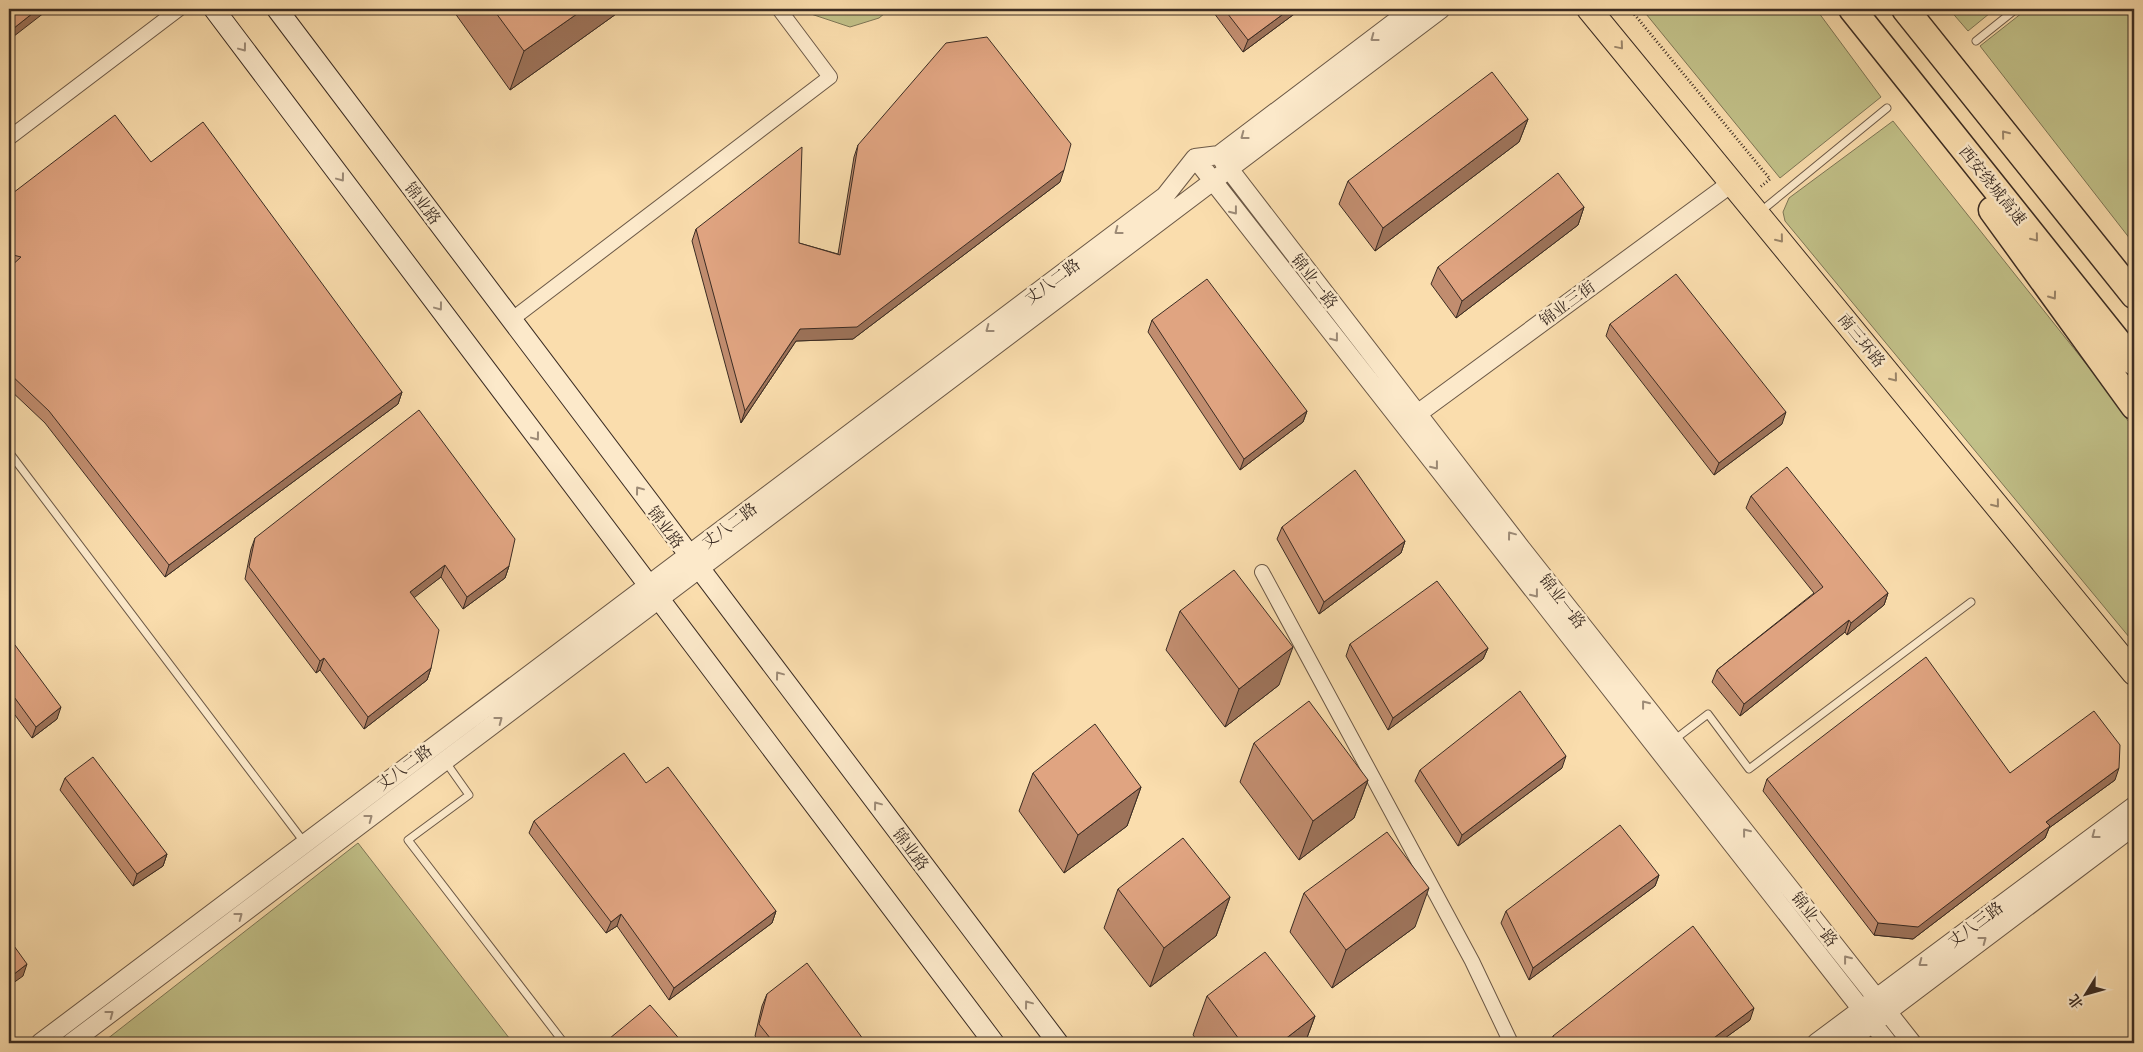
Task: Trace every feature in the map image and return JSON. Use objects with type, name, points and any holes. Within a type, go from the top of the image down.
[{"type":"highway","name":"南三环路","points":[[1589,9],[2134,673]]},
{"type":"highway","name":"西安绕城高速","points":[[1852,9],[2134,362]]},
{"type":"highway","points":[[1905,9],[2134,295]]},
{"type":"highway","points":[[1887,54],[1973,184],[2134,406]]},
{"type":"highway","points":[[2022,155],[2134,276]]},
{"type":"main road","points":[[214,9],[994,1043]]},
{"type":"main road","name":"锦业路","points":[[277,9],[1058,1043]]},
{"type":"street","points":[[9,138],[179,9]]},
{"type":"street","points":[[511,320],[830,76],[779,9]]},
{"type":"street","name":"丈八二路","points":[[40,1043],[305,842],[653,592],[1212,182],[1224,162],[1412,9]]},
{"type":"street","name":"丈八二路","points":[[1224,162],[1440,9]]},
{"type":"street","points":[[1194,158],[1224,162]]},
{"type":"street","name":"丈八二路","points":[[693,562],[1165,196],[1194,158]]},
{"type":"street","name":"锦业一路","points":[[1194,158],[1888,1043]]},
{"type":"street","name":"锦业一路","points":[[1224,162],[1521,548],[1912,1043]]},
{"type":"street","name":"锦业三街","points":[[1402,425],[1417,413],[1746,198]]},
{"type":"street","points":[[1262,572],[1468,953],[1511,1043]]},
{"type":"street","name":"丈八二路","points":[[71,1043],[445,760],[653,592]]},
{"type":"street","name":"丈八三路","points":[[1816,1043],[2134,806]]},
{"type":"street","name":"丈八三路","points":[[1846,1043],[2134,826]]},
{"type":"lane","points":[[1976,41],[2016,9]]},
{"type":"lane","points":[[1746,198],[1887,108]]},
{"type":"lane","points":[[9,452],[305,842]]},
{"type":"lane","points":[[1673,740],[1708,714],[1749,768],[1971,602]]},
{"type":"lane","points":[[445,760],[469,795],[408,840],[564,1043]]},
{"type":"path","points":[[1630,9],[1770,179],[1746,198]]},
{"type":"shaded area","points":[[807,9],[890,9],[879,18],[850,27],[811,14]]},
{"type":"shaded area","points":[[1642,9],[1816,9],[1881,97],[1780,178]]},
{"type":"shaded area","points":[[1949,9],[1995,9],[1968,31]]},
{"type":"shaded area","points":[[2027,9],[2134,9],[2134,244],[1980,46]]},
{"type":"shaded area","points":[[1893,121],[2095,375],[2134,429],[2134,643],[1785,221],[1783,212],[1789,198]]},
{"type":"shaded area","points":[[358,843],[513,1043],[102,1043]]},
{"type":"building","points":[[9,9],[38,9],[9,32]]},
{"type":"building","points":[[493,9],[584,9],[524,51]]},
{"type":"building","points":[[1224,9],[1290,9],[1248,40]]},
{"type":"building","points":[[987,37],[1071,144],[1064,170],[857,327],[800,329],[745,411],[696,229],[802,147],[799,243],[840,255],[858,145],[946,43]]},
{"type":"building","points":[[1492,72],[1528,119],[1383,228],[1348,181]]},
{"type":"building","points":[[115,115],[151,162],[203,122],[402,392],[169,565],[49,411],[9,373],[9,268],[21,257],[9,254],[9,196]]},
{"type":"building","points":[[1558,173],[1584,207],[1462,301],[1438,267]]},
{"type":"building","points":[[1676,274],[1786,412],[1719,463],[1610,324]]},
{"type":"building","points":[[1207,279],[1307,411],[1244,459],[1152,320]]},
{"type":"building","points":[[419,410],[515,539],[509,566],[467,597],[445,565],[410,592],[439,630],[431,668],[368,717],[324,658],[320,661],[249,567],[255,538]]},
{"type":"building","points":[[1787,467],[1888,593],[1851,623],[1849,620],[1744,704],[1717,670],[1823,587],[1751,496]]},
{"type":"building","points":[[1355,470],[1405,541],[1324,602],[1282,527]]},
{"type":"building","points":[[1234,570],[1293,647],[1239,689],[1180,611]]},
{"type":"building","points":[[1437,581],[1488,648],[1393,718],[1350,644]]},
{"type":"building","points":[[9,637],[61,707],[36,727],[9,690]]},
{"type":"building","points":[[1926,657],[2010,773],[2094,711],[2120,745],[2119,768],[2046,822],[2050,826],[1918,927],[1878,923],[1767,779]]},
{"type":"building","points":[[1520,691],[1566,756],[1462,835],[1420,770]]},
{"type":"building","points":[[1309,701],[1368,780],[1313,821],[1254,743]]},
{"type":"building","points":[[1095,724],[1141,787],[1078,835],[1033,773]]},
{"type":"building","points":[[624,753],[646,783],[668,767],[776,911],[674,988],[621,914],[611,922],[534,821]]},
{"type":"building","points":[[93,757],[167,854],[137,874],[65,778]]},
{"type":"building","points":[[1620,825],[1659,875],[1533,968],[1506,911]]},
{"type":"building","points":[[1387,832],[1429,888],[1346,950],[1304,893]]},
{"type":"building","points":[[1183,838],[1230,897],[1164,948],[1118,889]]},
{"type":"building","points":[[1693,926],[1754,1008],[1707,1043],[1557,1043],[1553,1036]]},
{"type":"building","points":[[9,939],[27,964],[9,978]]},
{"type":"building","points":[[1265,952],[1315,1016],[1280,1043],[1242,1043],[1207,996]]},
{"type":"building","points":[[807,963],[866,1043],[774,1043],[759,1024],[767,994]]},
{"type":"building","points":[[650,1005],[683,1043],[604,1043]]}]
